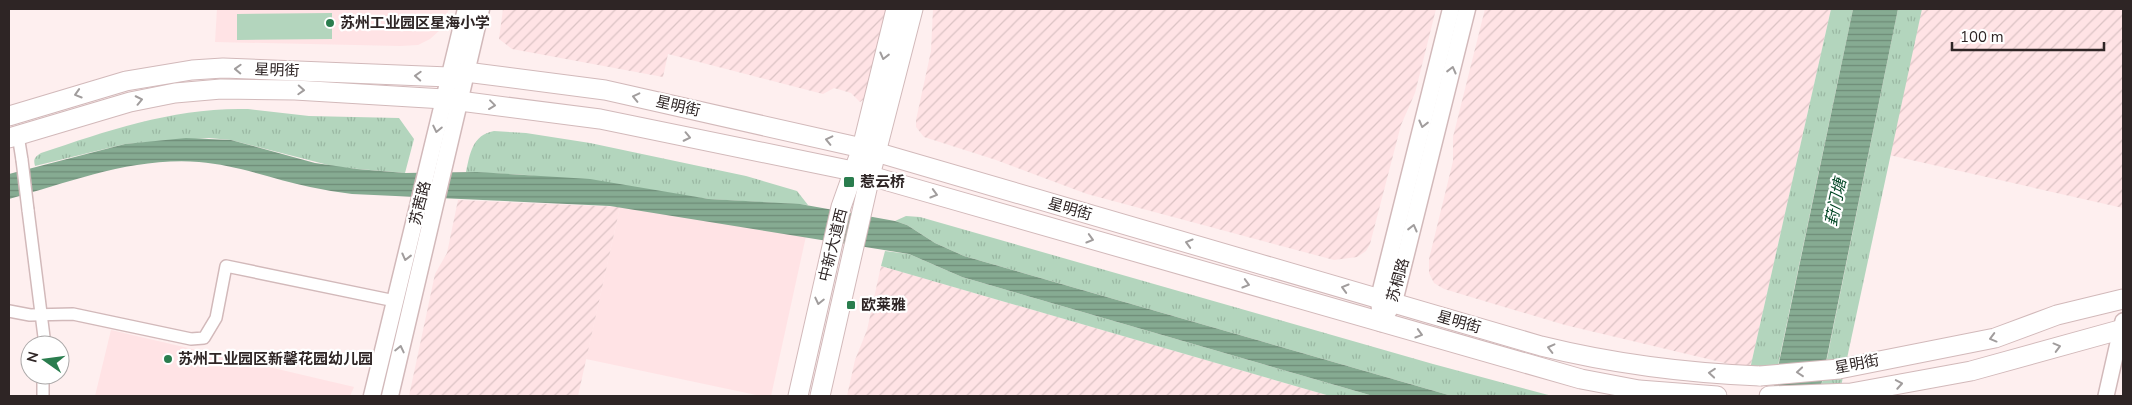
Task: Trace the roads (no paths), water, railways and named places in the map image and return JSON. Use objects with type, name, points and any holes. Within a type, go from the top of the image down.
[{"type":"main road","name":"苏茜路","points":[[390,396],[426,210],[457,75],[466,9]]},
{"type":"main road","name":"苏茜路","points":[[457,75],[481,9]]},
{"type":"main road","name":"中新大道西","points":[[869,150],[896,9]]},
{"type":"main road","name":"中新大道西","points":[[798,396],[841,207],[862,174],[913,9]]},
{"type":"main road","name":"苏桐路","points":[[1387,300],[1451,9]]},
{"type":"main road","name":"苏桐路","points":[[1381,323],[1467,9]]},
{"type":"main road","name":"星明街","points":[[9,116],[126,81],[192,70],[223,68],[457,75],[605,90],[869,150],[1541,346],[1597,360],[1647,367],[1760,376],[1839,369],[1995,338],[2056,315],[2123,299]]},
{"type":"main road","name":"星明街","points":[[13,137],[130,102],[190,92],[295,90],[452,100],[600,119],[862,174],[1581,379],[1639,390],[1717,396]]},
{"type":"main road","name":"中新大道西","points":[[820,396],[862,210],[862,174]]},
{"type":"main road","name":"苏茜路","points":[[372,396],[395,301],[426,210]]},
{"type":"main road","name":"星明街","points":[[1769,396],[1852,393],[1971,371],[2123,327]]},
{"type":"street","points":[[13,137],[22,160],[44,335]]},
{"type":"street","points":[[9,310],[42,315],[73,314],[190,339],[204,338],[216,318],[226,266],[395,301]]},
{"type":"street","points":[[2106,396],[2123,327]]},
{"type":"water","name":"葑门塘","points":[[1853,9],[1898,9],[1819,396],[1772,396]]},
{"type":"water","points":[[186,138],[231,140],[315,163],[357,169],[405,173],[477,172],[590,179],[709,199],[800,204],[895,221],[907,225],[935,243],[964,256],[1452,396],[1373,396],[962,277],[909,254],[610,206],[352,194],[310,187],[227,166],[174,161],[150,163],[102,172],[9,199],[9,174],[125,144]]},
{"type":"place","name":"苏州工业园区星海小学","points":[[330,23]]},
{"type":"place","name":"惹云桥","points":[[849,182]]},
{"type":"place","name":"欧莱雅","points":[[851,305]]},
{"type":"place","name":"苏州工业园区新馨花园幼儿园","points":[[168,359]]}]
